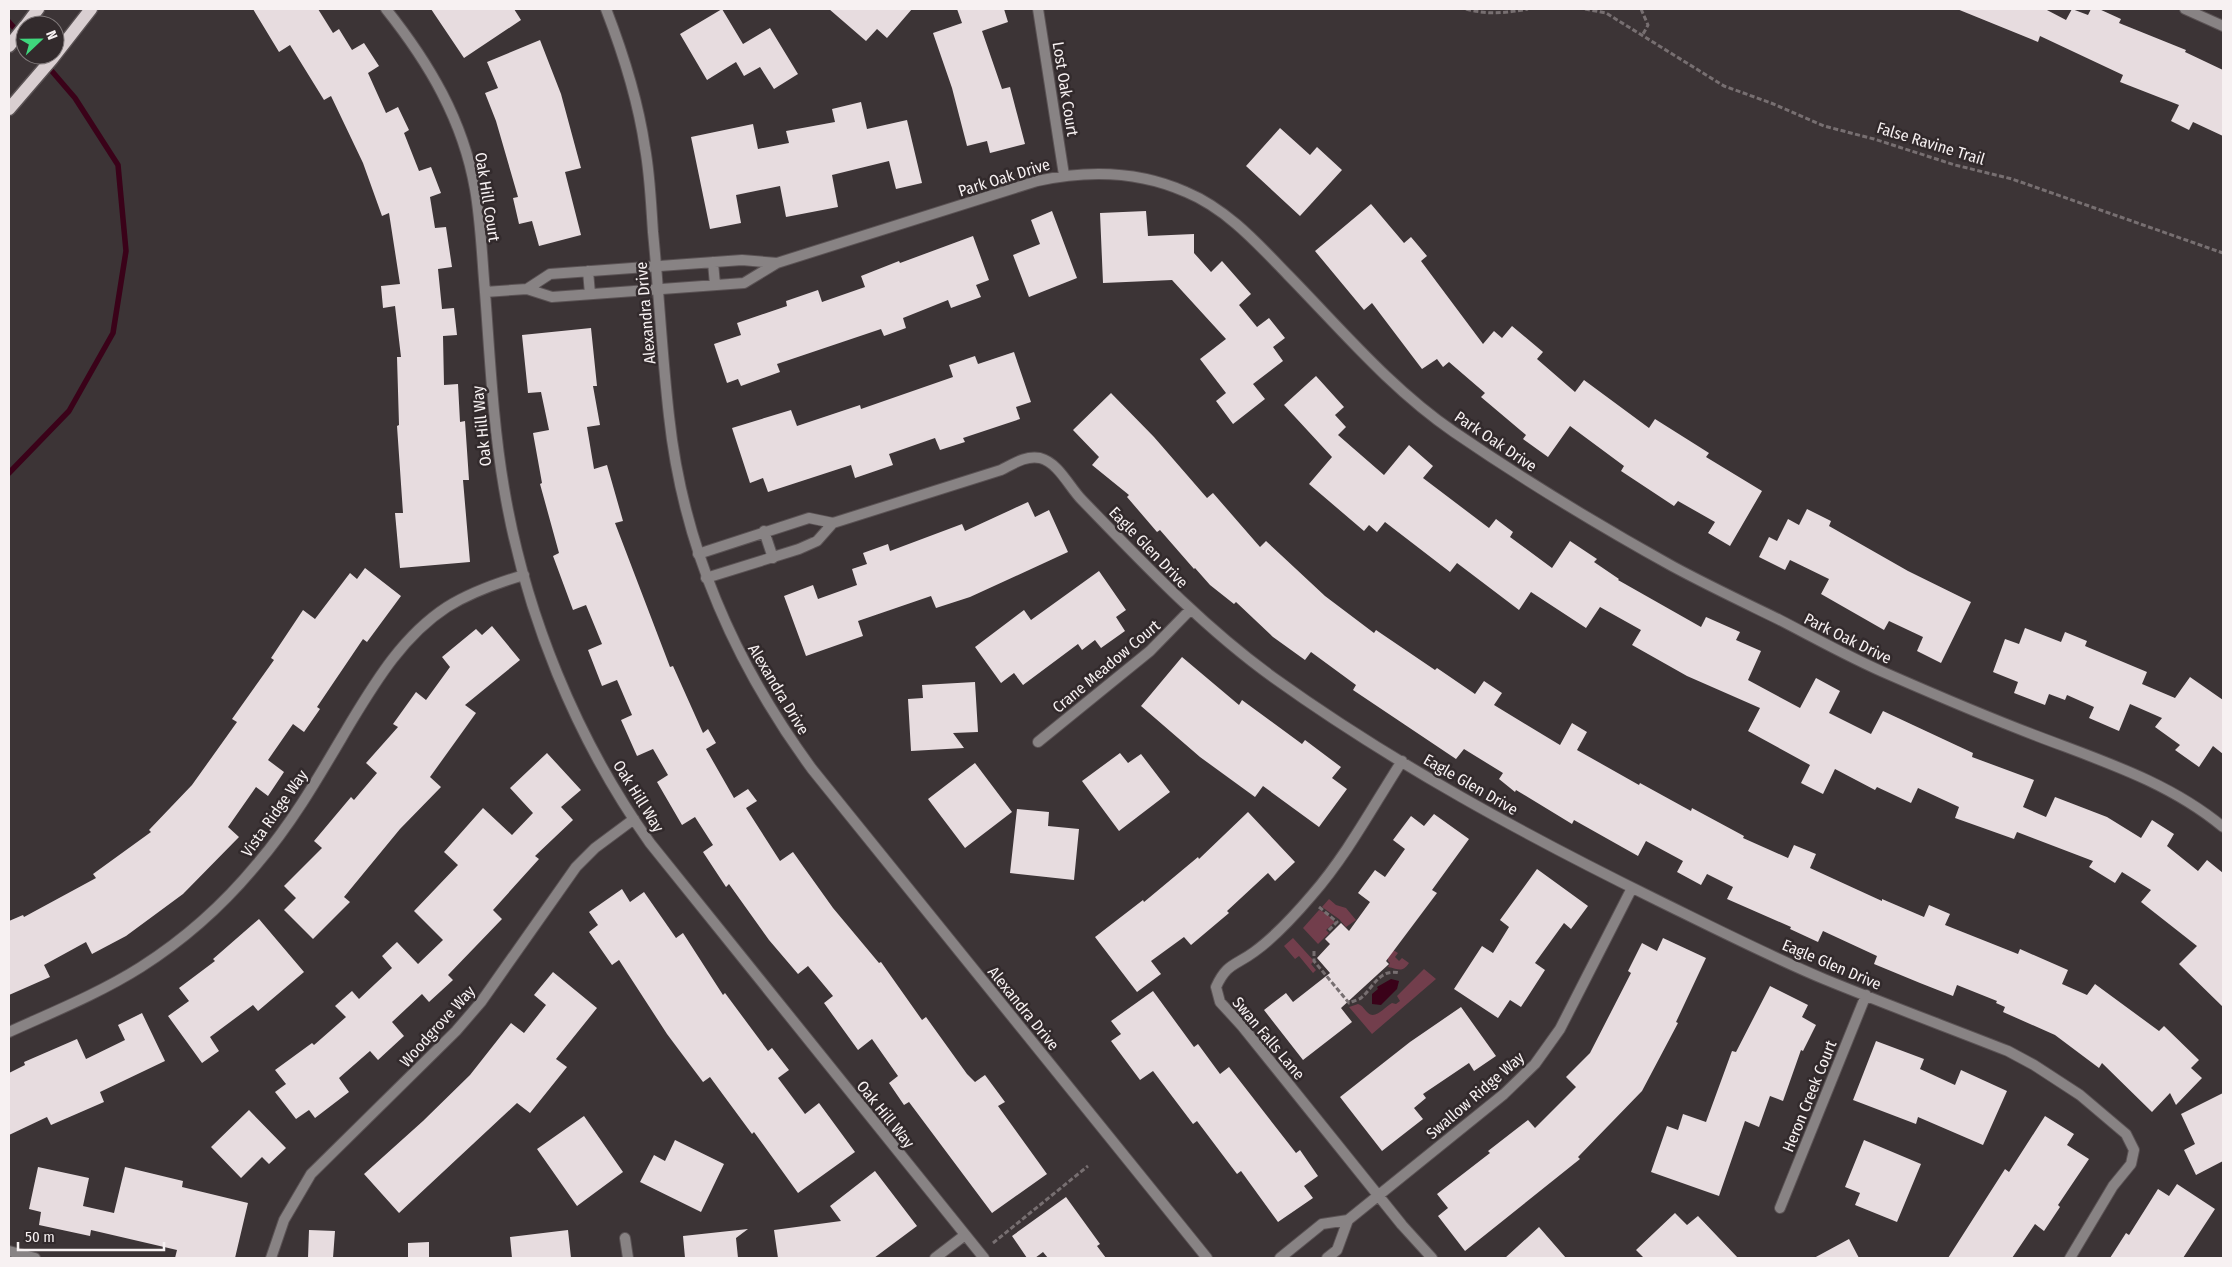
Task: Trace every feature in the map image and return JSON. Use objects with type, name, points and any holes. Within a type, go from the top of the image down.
[{"type":"main road","points":[[9,109],[52,60],[91,9]]},
{"type":"street","name":"Oak Hill Court","points":[[386,9],[422,55],[450,108],[462,137],[475,188],[485,292]]},
{"type":"street","name":"Alexandra Drive","points":[[606,9],[627,70],[645,148],[669,416],[681,489],[706,578],[738,652],[758,688],[812,769],[1207,1258]]},
{"type":"street","name":"Lost Oak Court","points":[[1038,9],[1064,175]]},
{"type":"street","points":[[2185,9],[2223,26]]},
{"type":"street","name":"Park Oak Drive","points":[[658,289],[744,283],[777,264],[1037,181],[1064,175],[1130,176],[1158,181],[1189,192],[1220,210],[1250,236],[1413,400],[1451,430],[1562,502],[1674,568],[1885,673],[1992,719],[2128,771],[2164,787],[2205,812],[2223,827]]},
{"type":"street","name":"Park Oak Drive","points":[[656,267],[742,260],[777,264]]},
{"type":"street","points":[[713,262],[715,285]]},
{"type":"street","points":[[527,289],[550,274],[656,267]]},
{"type":"street","points":[[588,272],[590,294]]},
{"type":"street","points":[[485,292],[527,289],[552,297],[658,289]]},
{"type":"street","name":"Oak Hill Way","points":[[485,292],[499,456],[512,529],[524,575],[551,655],[569,700],[611,782],[634,819],[665,862],[984,1258]]},
{"type":"street","name":"Eagle Glen Drive","points":[[706,578],[799,549],[817,540],[833,523],[1001,470],[1025,458],[1041,458],[1056,468],[1073,490],[1190,610],[1250,661],[1287,688],[1402,761],[1512,826],[1632,888],[1823,978],[2008,1051],[2067,1086],[2126,1134],[2134,1150],[2131,1164],[2113,1186],[2070,1258]]},
{"type":"street","name":"Eagle Glen Drive","points":[[698,554],[764,531],[810,518],[833,523]]},
{"type":"street","points":[[764,531],[773,558]]},
{"type":"street","name":"Vista Ridge Way","points":[[9,1032],[78,1000],[140,967],[200,923],[258,863],[280,835],[302,803],[374,686],[407,642],[439,614],[461,599],[481,589],[524,575]]},
{"type":"street","name":"Crane Meadow Court","points":[[1038,742],[1150,651],[1190,610]]},
{"type":"street","name":"Swan Falls Lane","points":[[1402,761],[1343,854],[1311,897],[1274,935],[1254,952],[1223,971],[1216,987],[1220,1002],[1242,1026],[1378,1195],[1432,1258]]},
{"type":"street","name":"Woodgrove Way","points":[[271,1258],[284,1220],[312,1174],[456,1031],[481,1002],[576,867],[595,848],[634,819]]},
{"type":"street","name":"Swallow Ridge Way","points":[[1348,1220],[1504,1094],[1535,1064],[1560,1029],[1632,888]]},
{"type":"street","name":"Heron Creek Court","points":[[1780,1208],[1866,995]]},
{"type":"street","points":[[1287,1256],[1322,1224],[1348,1220],[1337,1250],[1327,1258]]},
{"type":"street","points":[[935,1258],[965,1235]]},
{"type":"street","points":[[625,1238],[628,1258]]},
{"type":"street","points":[[9,1251],[35,1258]]},
{"type":"path","points":[[1466,9],[1489,13],[1505,13],[1528,9]]},
{"type":"path","name":"False Ravine Trail","points":[[1585,9],[1606,13],[1724,86],[1771,103],[1824,126],[1874,139],[1955,165],[2012,179],[2223,253]]},
{"type":"path","points":[[1641,9],[1648,25],[1642,36]]},
{"type":"path","points":[[1311,897],[1336,922],[1328,931]]},
{"type":"path","points":[[1314,951],[1314,961],[1349,1003],[1361,998],[1378,978],[1387,972],[1400,974]]},
{"type":"path","points":[[993,1243],[1088,1166]]},
{"type":"shaded area","points":[[1329,899],[1336,905],[1346,908],[1356,920],[1346,927],[1339,919],[1322,907]]},
{"type":"shaded area","points":[[1319,910],[1326,913],[1335,922],[1326,930],[1329,933],[1318,944],[1303,928]]},
{"type":"shaded area","points":[[1293,938],[1314,961],[1311,964],[1316,970],[1313,973],[1299,956],[1295,959],[1284,946]]},
{"type":"shaded area","points":[[1388,947],[1398,953],[1395,957],[1399,961],[1402,958],[1409,963],[1404,968],[1400,970],[1388,967],[1390,963],[1388,961]]},
{"type":"shaded area","points":[[1424,969],[1436,979],[1372,1034],[1349,1007],[1358,1004],[1373,1015],[1392,1003],[1396,1004],[1400,1001],[1397,996]]},
{"type":"shaded area","points":[[1391,979],[1399,981],[1397,989],[1381,1005],[1372,1004],[1372,994],[1378,989],[1377,987]]},
{"type":"building","points":[[253,9],[318,9],[333,33],[339,29],[352,50],[364,43],[379,66],[368,73],[386,113],[398,107],[409,130],[404,133],[419,171],[431,167],[441,193],[430,197],[435,228],[446,227],[452,267],[438,269],[442,309],[454,308],[457,335],[443,336],[444,385],[458,384],[460,422],[465,421],[469,480],[463,480],[470,562],[400,568],[395,513],[403,513],[397,426],[399,425],[397,357],[401,357],[395,306],[383,308],[381,286],[400,284],[389,213],[382,216],[363,163],[331,96],[324,100],[290,45],[279,52]]},
{"type":"building","points":[[431,9],[514,9],[521,20],[464,58]]},
{"type":"building","points":[[722,9],[743,44],[770,28],[798,74],[774,89],[760,67],[744,76],[736,62],[707,80],[680,34]]},
{"type":"building","points":[[829,9],[912,9],[887,38],[877,29],[866,41]]},
{"type":"building","points":[[957,9],[1004,9],[1008,22],[982,31],[1002,89],[1010,87],[1025,144],[990,153],[987,141],[967,146],[952,88],[933,33],[962,23]]},
{"type":"building","points":[[1957,9],[2045,9],[2066,20],[2072,9],[2088,15],[2091,9],[2099,9],[2121,19],[2119,23],[2186,50],[2185,52],[2223,70],[2223,136],[2193,122],[2189,130],[2171,121],[2179,105],[2120,82],[2123,75],[2040,36],[2038,42]]},
{"type":"building","points":[[540,40],[561,94],[581,168],[565,172],[581,235],[539,246],[532,221],[519,224],[513,198],[518,197],[496,121],[485,93],[498,88],[487,62]]},
{"type":"building","points":[[861,102],[867,129],[907,120],[922,183],[896,189],[889,161],[832,175],[838,207],[786,217],[780,186],[736,195],[741,223],[710,229],[691,137],[753,124],[758,149],[789,143],[786,131],[835,122],[832,109]]},
{"type":"building","points":[[1280,128],[1310,155],[1317,147],[1342,170],[1300,216],[1246,166]]},
{"type":"building","points":[[1371,204],[1404,243],[1411,237],[1427,256],[1421,261],[1483,344],[1494,331],[1502,338],[1512,326],[1543,352],[1537,359],[1575,392],[1584,380],[1649,428],[1655,419],[1709,453],[1706,457],[1762,491],[1730,546],[1708,533],[1715,522],[1678,501],[1674,506],[1621,471],[1624,466],[1570,426],[1548,457],[1523,439],[1526,435],[1481,397],[1485,393],[1449,362],[1443,367],[1437,359],[1422,369],[1372,303],[1364,310],[1315,251]]},
{"type":"building","points":[[1052,211],[1077,278],[1029,297],[1013,255],[1040,244],[1031,220]]},
{"type":"building","points":[[1146,211],[1148,236],[1194,234],[1194,253],[1211,272],[1222,261],[1251,294],[1239,305],[1257,327],[1269,318],[1285,338],[1273,347],[1283,361],[1253,384],[1265,399],[1233,424],[1216,401],[1226,393],[1200,359],[1226,339],[1172,280],[1103,283],[1100,213]]},
{"type":"building","points":[[973,236],[989,280],[976,285],[981,297],[951,308],[948,300],[903,318],[906,328],[884,336],[881,329],[777,364],[780,372],[741,386],[738,379],[727,383],[714,344],[741,335],[737,323],[787,306],[786,301],[818,290],[822,302],[865,287],[861,276]]},
{"type":"building","points":[[591,328],[597,386],[593,386],[600,425],[587,427],[594,469],[607,465],[623,521],[615,523],[670,667],[673,666],[703,733],[708,729],[716,743],[706,749],[734,798],[748,789],[757,801],[746,808],[780,861],[793,852],[833,908],[879,963],[881,962],[922,1020],[926,1017],[967,1074],[975,1082],[985,1075],[1005,1102],[998,1106],[1047,1174],[992,1213],[909,1102],[904,1105],[889,1083],[898,1076],[872,1039],[858,1050],[824,1003],[833,996],[808,966],[798,974],[769,940],[729,884],[726,887],[703,852],[713,845],[695,817],[682,825],[657,782],[668,775],[653,749],[637,756],[621,720],[632,715],[617,680],[602,686],[588,650],[602,644],[586,605],[573,610],[553,556],[559,553],[540,484],[542,483],[533,433],[549,430],[541,392],[528,393],[522,335]]},
{"type":"building","points":[[1014,352],[1031,402],[1016,407],[1020,419],[963,438],[965,442],[940,450],[935,438],[889,454],[893,465],[855,478],[851,465],[768,492],[763,478],[750,483],[732,428],[791,410],[797,426],[860,405],[861,409],[953,377],[949,365],[975,356],[978,364]]},
{"type":"building","points":[[1316,376],[1344,407],[1335,415],[1346,427],[1338,435],[1384,475],[1409,445],[1433,466],[1423,478],[1489,528],[1496,519],[1513,532],[1510,537],[1552,568],[1570,541],[1597,559],[1594,562],[1618,580],[1701,627],[1706,617],[1740,632],[1736,640],[1761,651],[1748,680],[1800,708],[1816,678],[1840,691],[1829,713],[1871,734],[1883,711],[1973,753],[1972,757],[2034,780],[2023,807],[2046,817],[2055,797],[2107,817],[2141,838],[2152,820],[2174,834],[2167,846],[2198,871],[2207,860],[2223,873],[2223,1007],[2179,964],[2197,946],[2141,902],[2151,890],[2122,872],[2115,883],[2089,867],[2093,861],[2017,832],[2014,839],[1955,818],[1959,807],[1918,788],[1911,803],[1877,787],[1875,790],[1835,769],[1823,794],[1801,783],[1810,765],[1748,731],[1760,708],[1687,676],[1632,645],[1641,630],[1600,607],[1586,628],[1531,592],[1519,610],[1457,563],[1450,572],[1385,522],[1377,532],[1369,525],[1364,531],[1309,484],[1332,457],[1284,405]]},
{"type":"building","points":[[1111,393],[1154,437],[1207,498],[1213,493],[1260,547],[1266,541],[1325,596],[1374,633],[1376,630],[1435,670],[1437,668],[1475,694],[1484,681],[1502,693],[1494,705],[1560,745],[1572,723],[1587,732],[1577,750],[1639,785],[1640,783],[1691,811],[1692,808],[1744,836],[1743,838],[1788,858],[1794,845],[1816,854],[1810,868],[1882,901],[1882,899],[1924,917],[1929,905],[1950,914],[1945,925],[2018,954],[2020,949],[2068,970],[2062,984],[2087,995],[2095,984],[2159,1031],[2164,1026],[2199,1060],[2191,1068],[2202,1078],[2176,1105],[2170,1093],[2152,1112],[2102,1063],[2099,1068],[2055,1035],[2003,1012],[2005,1007],[1996,1003],[1997,1001],[1957,985],[1953,996],[1920,983],[1874,964],[1877,956],[1823,931],[1818,942],[1790,929],[1791,927],[1727,899],[1733,887],[1707,874],[1701,885],[1677,872],[1683,861],[1646,841],[1638,856],[1574,820],[1572,824],[1516,790],[1515,792],[1499,779],[1503,773],[1464,749],[1456,759],[1353,690],[1356,685],[1311,652],[1305,660],[1273,637],[1236,602],[1234,604],[1210,585],[1160,530],[1157,532],[1127,497],[1129,495],[1092,465],[1099,457],[1073,430]]},
{"type":"building","points":[[1028,502],[1035,517],[1049,510],[1068,552],[970,597],[936,608],[931,596],[858,621],[863,636],[806,656],[784,596],[813,585],[818,599],[857,585],[852,569],[867,564],[863,553],[888,544],[890,551],[962,524],[965,531]]},
{"type":"building","points":[[1807,509],[1831,521],[1829,526],[1908,571],[1971,602],[1941,663],[1917,651],[1923,637],[1889,621],[1884,630],[1821,594],[1829,579],[1790,560],[1785,570],[1759,557],[1769,537],[1777,541],[1788,519],[1799,525]]},
{"type":"building","points":[[365,568],[401,596],[367,642],[363,639],[317,707],[320,709],[304,732],[293,724],[268,760],[284,772],[268,796],[256,787],[228,827],[239,837],[183,894],[126,936],[92,954],[86,942],[44,965],[50,977],[9,995],[9,921],[23,915],[24,917],[96,878],[93,874],[151,832],[149,830],[192,785],[237,722],[232,719],[274,660],[271,658],[303,610],[315,619],[350,573],[357,579]]},
{"type":"building","points":[[1099,571],[1126,610],[1116,617],[1125,631],[1101,648],[1095,640],[1082,650],[1078,644],[1023,685],[1014,673],[1001,683],[975,647],[1024,610],[1031,620]]},
{"type":"building","points":[[492,626],[520,660],[465,705],[476,713],[430,777],[441,787],[400,829],[344,897],[350,902],[313,939],[284,910],[296,898],[284,886],[322,848],[314,841],[351,797],[354,800],[377,773],[366,763],[398,727],[393,724],[416,692],[426,700],[450,667],[442,657],[476,629],[482,635]]},
{"type":"building","points":[[2025,628],[2061,642],[2065,632],[2087,641],[2085,646],[2147,672],[2142,684],[2175,698],[2190,677],[2223,700],[2223,754],[2213,746],[2199,767],[2175,750],[2180,745],[2155,727],[2162,718],[2130,704],[2119,731],[2089,718],[2094,707],[2067,695],[2065,700],[2049,694],[2045,705],[2014,693],[2018,682],[1993,672],[2005,639],[2019,644]]},
{"type":"building","points":[[1182,657],[1239,705],[1242,700],[1302,744],[1305,740],[1341,767],[1332,778],[1347,789],[1319,827],[1263,786],[1255,797],[1200,757],[1141,706]]},
{"type":"building","points":[[975,682],[978,732],[953,733],[964,748],[911,751],[908,699],[923,698],[922,685]]},
{"type":"building","points":[[547,753],[581,790],[561,807],[573,820],[535,856],[539,859],[493,910],[502,919],[448,975],[453,980],[429,1002],[422,994],[392,1022],[404,1036],[378,1060],[370,1051],[339,1078],[349,1092],[315,1118],[309,1110],[296,1119],[275,1092],[286,1084],[275,1070],[312,1043],[314,1045],[346,1017],[335,1006],[352,991],[359,999],[392,968],[382,956],[397,942],[418,964],[443,940],[414,911],[458,865],[444,852],[483,808],[512,835],[533,813],[510,788]]},
{"type":"building","points":[[1120,753],[1128,763],[1141,754],[1170,792],[1119,831],[1082,781]]},
{"type":"building","points":[[975,763],[1012,812],[965,848],[928,799]]},
{"type":"building","points":[[1017,809],[1049,812],[1048,826],[1079,829],[1074,880],[1010,873]]},
{"type":"building","points":[[1248,812],[1295,862],[1275,881],[1268,873],[1227,911],[1229,913],[1191,945],[1184,937],[1151,961],[1161,974],[1137,992],[1095,937],[1143,900],[1144,902],[1198,857],[1199,859]]},
{"type":"building","points":[[1434,814],[1469,839],[1432,890],[1437,893],[1386,961],[1389,964],[1341,1008],[1352,1022],[1303,1060],[1264,1010],[1286,993],[1293,1002],[1330,973],[1317,958],[1330,944],[1325,939],[1341,923],[1349,931],[1370,902],[1358,893],[1375,870],[1385,877],[1405,849],[1393,840],[1411,816],[1424,826]]},
{"type":"building","points":[[1537,869],[1588,906],[1571,929],[1564,923],[1535,963],[1545,970],[1521,1007],[1510,1000],[1498,1018],[1454,989],[1482,946],[1493,953],[1509,927],[1500,920]]},
{"type":"building","points":[[622,889],[630,902],[644,892],[676,938],[683,933],[723,995],[725,993],[768,1051],[772,1048],[789,1070],[778,1078],[805,1114],[819,1103],[855,1152],[798,1193],[754,1132],[752,1134],[710,1077],[703,1082],[667,1034],[619,960],[612,965],[589,932],[598,925],[589,912]]},
{"type":"building","points":[[259,919],[304,972],[258,1011],[253,1005],[210,1037],[219,1051],[202,1063],[168,1016],[189,1001],[179,988],[215,961],[213,959]]},
{"type":"building","points":[[1663,938],[1706,958],[1676,1022],[1678,1023],[1642,1091],[1578,1157],[1580,1159],[1465,1251],[1438,1216],[1448,1208],[1437,1194],[1490,1153],[1488,1151],[1528,1120],[1535,1128],[1576,1087],[1566,1077],[1590,1053],[1631,973],[1628,971],[1642,943],[1657,951]]},
{"type":"building","points":[[553,972],[597,1008],[556,1059],[567,1067],[530,1113],[517,1103],[399,1213],[364,1174],[423,1121],[470,1075],[511,1023],[524,1033],[546,1005],[534,995]]},
{"type":"building","points":[[1770,986],[1808,1005],[1802,1017],[1816,1025],[1803,1051],[1801,1050],[1783,1101],[1770,1096],[1759,1127],[1745,1121],[1719,1196],[1651,1172],[1667,1126],[1678,1130],[1683,1114],[1706,1122],[1732,1051],[1736,1052]]},
{"type":"building","points":[[1153,991],[1194,1047],[1198,1044],[1220,1074],[1229,1067],[1296,1153],[1300,1150],[1318,1176],[1304,1186],[1313,1198],[1278,1222],[1241,1171],[1237,1174],[1197,1121],[1193,1124],[1153,1071],[1140,1080],[1111,1041],[1121,1034],[1111,1021]]},
{"type":"building","points":[[1461,1007],[1496,1056],[1474,1071],[1469,1063],[1423,1094],[1426,1098],[1414,1108],[1423,1119],[1382,1151],[1340,1097],[1410,1042]]},
{"type":"building","points":[[142,1013],[165,1061],[100,1092],[104,1102],[51,1125],[47,1117],[9,1135],[9,1073],[25,1065],[24,1062],[77,1039],[86,1059],[125,1040],[118,1025]]},
{"type":"building","points":[[1876,1041],[1924,1059],[1920,1069],[1955,1085],[1961,1070],[2007,1091],[1983,1145],[1918,1117],[1916,1124],[1853,1100]]},
{"type":"building","points":[[2223,1093],[2223,1161],[2196,1175],[2184,1150],[2195,1144],[2181,1114]]},
{"type":"building","points":[[249,1110],[286,1148],[269,1164],[262,1157],[241,1178],[211,1147]]},
{"type":"building","points":[[584,1116],[623,1172],[577,1206],[537,1149]]},
{"type":"building","points":[[2045,1116],[2074,1134],[2067,1145],[2089,1159],[2058,1205],[2060,1207],[2044,1231],[2035,1224],[2012,1258],[1948,1258],[2005,1169],[2009,1172]]},
{"type":"building","points":[[675,1140],[724,1164],[701,1212],[640,1182],[654,1155],[665,1161]]},
{"type":"building","points":[[1864,1140],[1921,1164],[1897,1222],[1855,1205],[1860,1193],[1845,1187]]},
{"type":"building","points":[[38,1167],[89,1178],[83,1206],[114,1213],[125,1167],[183,1181],[182,1187],[248,1203],[235,1258],[175,1258],[177,1250],[91,1230],[90,1236],[39,1225],[41,1212],[29,1209]]},
{"type":"building","points":[[875,1171],[917,1226],[874,1258],[778,1258],[774,1230],[841,1221],[830,1206]]},
{"type":"building","points":[[2177,1184],[2215,1209],[2183,1258],[2110,1258],[2126,1233],[2129,1235],[2158,1189],[2169,1196]]},
{"type":"building","points":[[1066,1197],[1100,1244],[1097,1246],[1106,1258],[1048,1258],[1043,1252],[1035,1258],[1027,1258],[1012,1236]]},
{"type":"building","points":[[1675,1213],[1687,1225],[1698,1216],[1738,1258],[1644,1258],[1636,1250]]},
{"type":"building","points":[[1539,1227],[1566,1258],[1505,1258]]},
{"type":"building","points":[[748,1229],[736,1238],[738,1258],[685,1258],[683,1236]]},
{"type":"building","points":[[309,1230],[335,1231],[333,1258],[308,1258]]},
{"type":"building","points":[[568,1230],[571,1258],[512,1258],[510,1237]]},
{"type":"building","points":[[1849,1239],[1859,1258],[1814,1258]]},
{"type":"building","points":[[429,1242],[429,1258],[408,1258],[408,1243]]},
{"type":"waterway","points":[[9,22],[15,29]]},
{"type":"waterway","points":[[9,473],[69,411],[113,333],[126,251],[118,165],[75,98],[47,65]]}]
